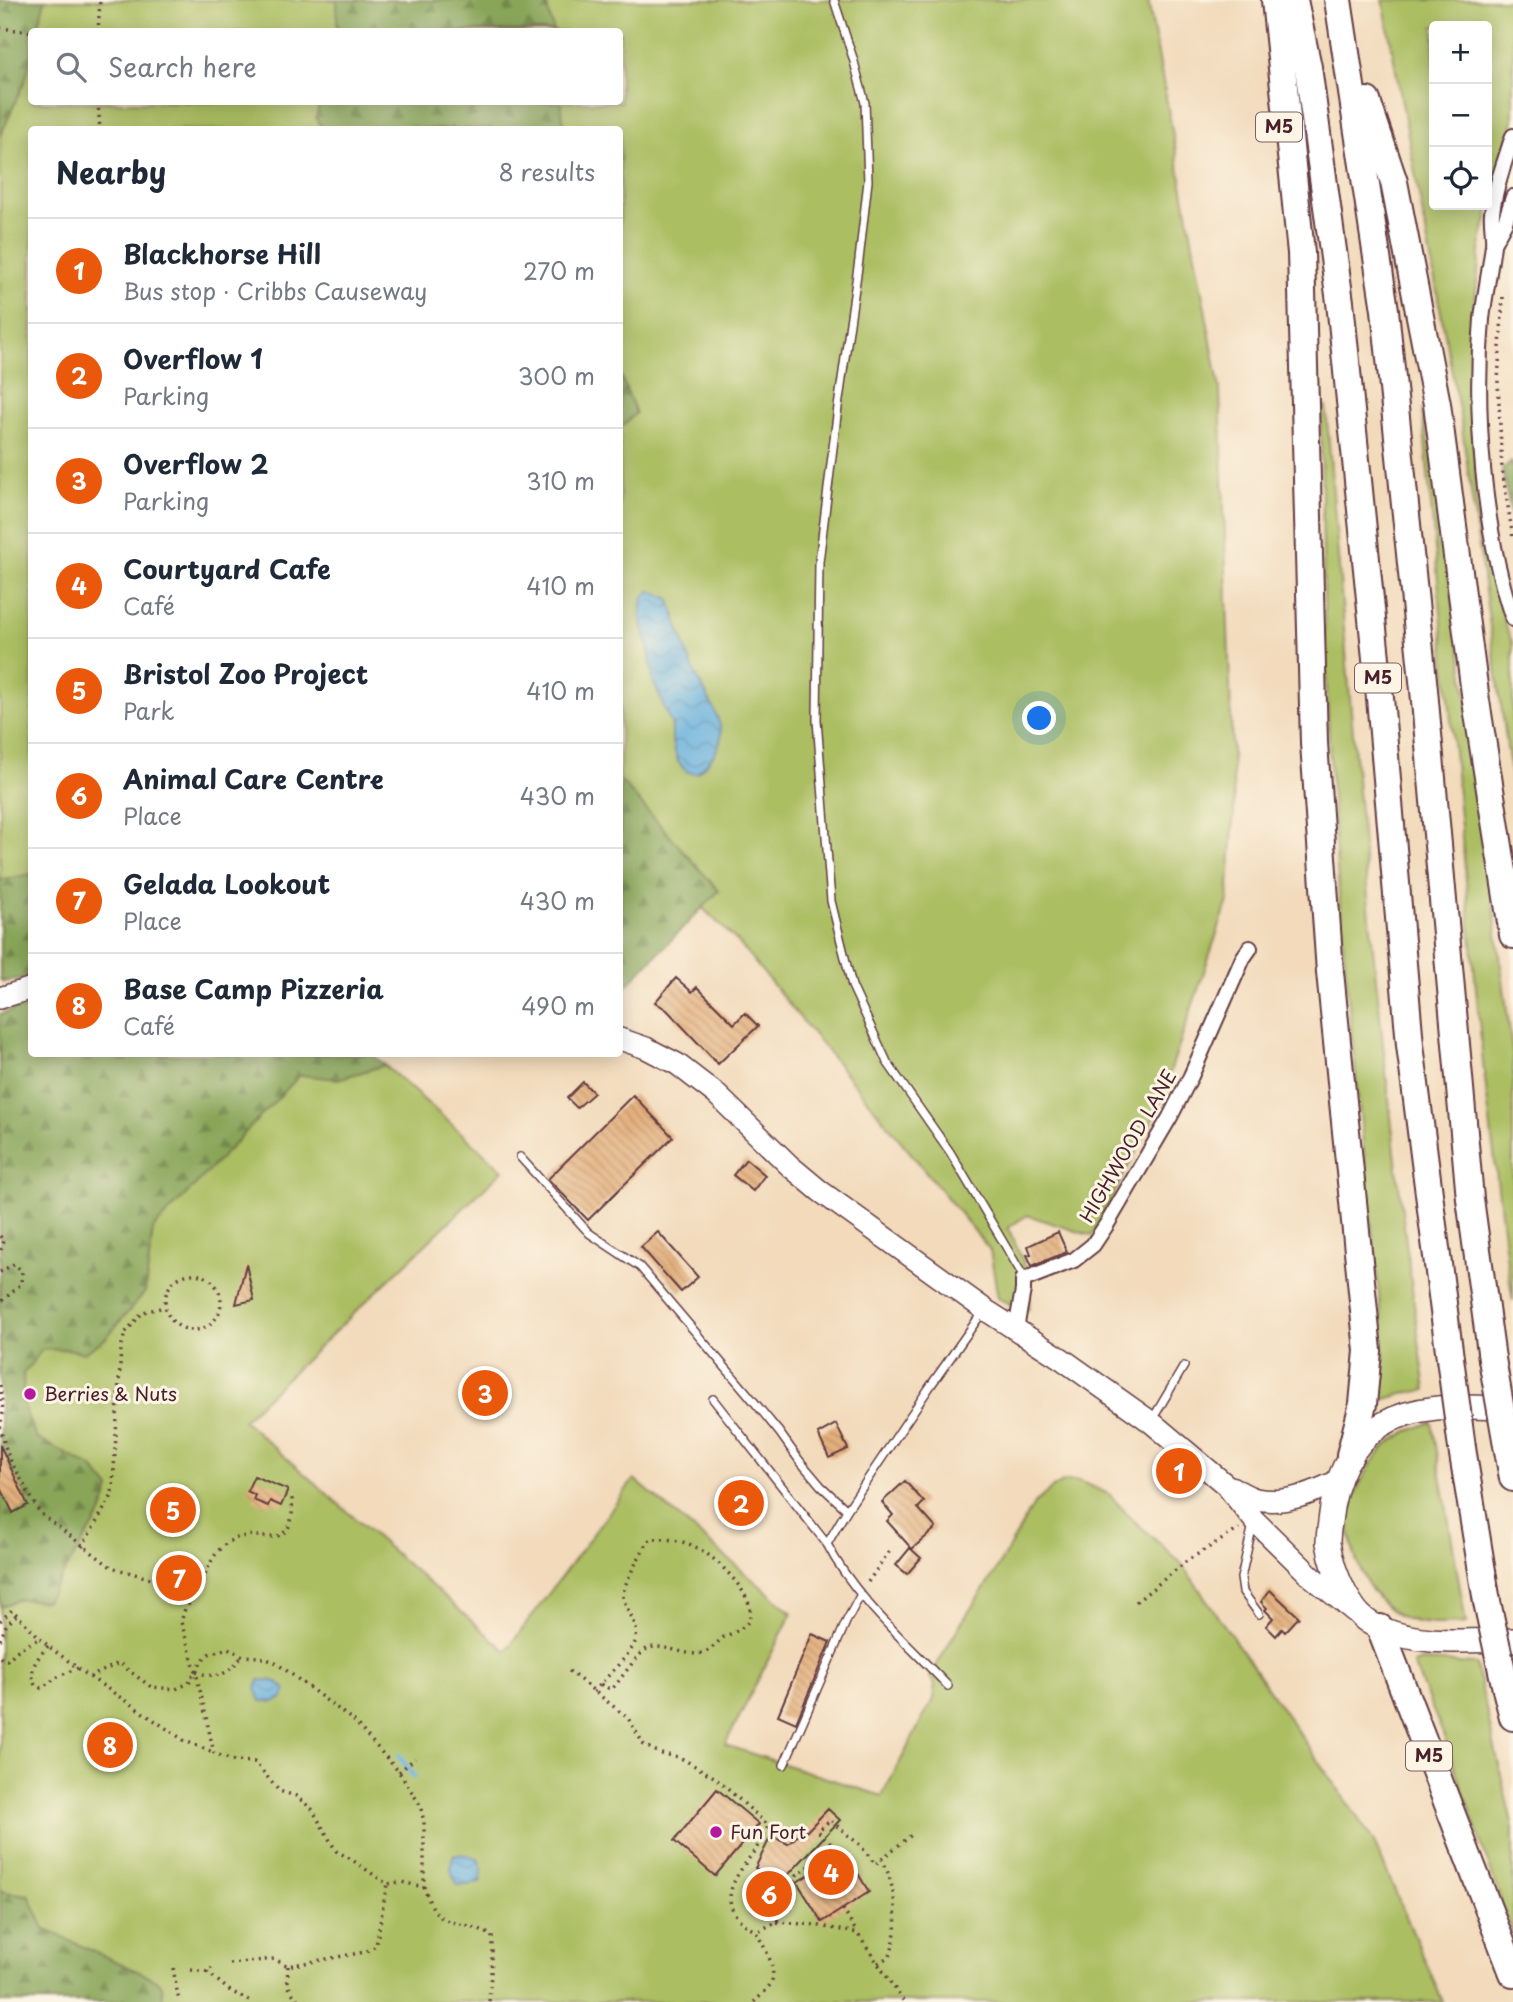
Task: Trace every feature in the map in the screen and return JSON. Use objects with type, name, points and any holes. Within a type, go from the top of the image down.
[{"type":"highway","name":"M5","points":[[1258,0],[1301,253]]},
{"type":"highway","name":"M5","points":[[1275,0],[1301,253],[1314,743],[1330,972],[1368,1350],[1363,1404],[1350,1455]]},
{"type":"highway","name":"M5","points":[[1294,0],[1308,67],[1340,302],[1380,698],[1410,1045],[1462,1448],[1487,1602],[1513,1717]]},
{"type":"highway","name":"M5","points":[[1338,0],[1385,310],[1424,690],[1470,1199],[1492,1359],[1513,1478]]},
{"type":"highway","name":"M5","points":[[1344,30],[1394,182],[1437,404],[1476,701],[1513,935]]},
{"type":"highway","name":"M5","points":[[1380,1628],[1513,1973]]},
{"type":"main road","points":[[0,998],[28,989]]},
{"type":"main road","points":[[623,1040],[677,1064],[716,1094],[790,1166],[820,1191],[984,1309],[1062,1359],[1151,1422],[1226,1485],[1254,1520],[1312,1577],[1356,1613],[1380,1628],[1415,1639],[1513,1640]]},
{"type":"main road","points":[[1356,1613],[1337,1577],[1328,1541],[1331,1509],[1338,1481],[1350,1455],[1370,1432],[1405,1413],[1430,1407],[1513,1408]]},
{"type":"main road","points":[[1226,1485],[1255,1499],[1284,1499],[1308,1494],[1338,1481]]},
{"type":"street","points":[[1513,136],[1492,213],[1493,243],[1482,318],[1480,370],[1480,416],[1492,535],[1513,619]]},
{"type":"street","points":[[1493,243],[1505,222],[1513,197]]},
{"type":"street","name":"HIGHWOOD LANE","points":[[1023,1280],[1074,1260],[1093,1245],[1170,1117],[1250,948]]},
{"type":"street","points":[[1016,1329],[1023,1280]]},
{"type":"lane","points":[[834,0],[865,103],[868,181],[819,562],[817,720],[831,901],[852,986],[887,1062],[950,1152],[1023,1274],[1023,1280]]},
{"type":"lane","points":[[520,1157],[589,1234],[640,1267],[747,1393],[821,1486],[847,1510]]},
{"type":"lane","points":[[827,1544],[847,1510],[984,1309]]},
{"type":"lane","points":[[1151,1422],[1184,1366]]},
{"type":"lane","points":[[713,1399],[827,1544],[861,1594],[948,1686]]},
{"type":"lane","points":[[1254,1520],[1245,1550],[1241,1578],[1242,1591],[1259,1614]]},
{"type":"lane","points":[[784,1765],[846,1622],[861,1594]]},
{"type":"path","points":[[98,28],[100,0]]},
{"type":"path","points":[[0,29],[28,32]]},
{"type":"path","points":[[98,105],[100,126]]},
{"type":"path","points":[[1504,292],[1497,381],[1502,468],[1513,538]]},
{"type":"path","points":[[0,1236],[4,1241],[0,1252]]},
{"type":"path","points":[[0,1272],[15,1264],[22,1271],[21,1284],[0,1306]]},
{"type":"path","points":[[188,1274],[209,1278],[217,1286],[221,1296],[221,1308],[217,1318],[209,1326],[199,1330],[177,1326],[169,1318],[165,1307],[169,1286],[177,1278],[188,1274]]},
{"type":"path","points":[[82,1546],[111,1497],[121,1348],[125,1333],[143,1312],[165,1307]]},
{"type":"path","points":[[0,1385],[3,1412],[0,1426],[9,1458],[40,1513],[111,1567],[162,1582]]},
{"type":"path","points":[[214,1753],[197,1672],[181,1622],[185,1609],[201,1588],[206,1569],[217,1551],[230,1541],[246,1535],[277,1537],[285,1533],[293,1519],[292,1497]]},
{"type":"path","points":[[1136,1602],[1188,1560],[1254,1520]]},
{"type":"path","points":[[594,1692],[600,1684],[635,1645],[638,1630],[622,1594],[625,1583],[650,1539],[667,1538],[686,1542],[709,1556],[740,1586],[750,1611],[749,1619],[711,1649],[701,1653],[682,1653],[649,1648],[613,1688],[600,1684]]},
{"type":"path","points":[[861,1594],[891,1549]]},
{"type":"path","points":[[193,1586],[201,1588]]},
{"type":"path","points":[[0,1621],[12,1611],[17,1614],[48,1646],[185,1741],[234,1761],[255,1762],[279,1791],[296,1796],[312,1809],[336,1851],[387,1884],[401,1882],[424,1887]]},
{"type":"path","points":[[0,1640],[6,1626],[17,1614]]},
{"type":"path","points":[[0,1657],[7,1660],[18,1650],[40,1638]]},
{"type":"path","points":[[48,1646],[35,1660],[32,1669],[35,1685],[41,1688],[78,1668]]},
{"type":"path","points":[[90,1677],[119,1663],[152,1687],[176,1689],[189,1683],[209,1654],[228,1648],[243,1656],[261,1657],[275,1662],[354,1721],[400,1770],[420,1805],[424,1822],[424,1887],[436,1914],[447,1922],[482,1929],[492,1936],[489,2002]]},
{"type":"path","points":[[197,1672],[212,1677],[224,1674],[243,1656]]},
{"type":"path","points":[[569,1671],[628,1718],[644,1745],[662,1754],[679,1758],[715,1777],[768,1825],[765,1835],[740,1870],[731,1889],[730,1905],[739,1920],[756,1932],[769,1957],[772,1980],[754,2002]]},
{"type":"path","points":[[400,1770],[415,1758]]},
{"type":"path","points":[[777,1922],[797,1875],[836,1848],[818,1831],[830,1820],[860,1845],[875,1864],[914,1833]]},
{"type":"path","points":[[878,1963],[890,1956],[895,1928],[891,1880],[882,1859]]},
{"type":"path","points":[[230,1964],[274,1959],[288,1966],[365,1952],[376,1945],[387,1884]]},
{"type":"path","points":[[843,1909],[904,2002]]},
{"type":"path","points":[[756,1932],[777,1922],[815,1925],[857,1933]]},
{"type":"path","points":[[288,1966],[287,1983],[292,1994],[301,2002]]},
{"type":"path","points":[[173,1968],[179,2002]]},
{"type":"path","points":[[207,1972],[212,1968]]},
{"type":"path","points":[[191,1970],[207,1972],[229,1990],[251,2002]]},
{"type":"green space","points":[[0,0],[1148,0],[1220,390],[1234,808],[1228,901],[1156,1113],[1092,1236],[1027,1215],[1008,1228],[1030,1277],[1029,1309],[1016,1307],[998,1298],[990,1250],[738,942],[623,832],[623,126],[28,126],[28,876],[0,883]]},
{"type":"green space","points":[[0,0],[45,0],[38,28],[28,28],[26,78],[0,137]]},
{"type":"green space","points":[[337,0],[545,0],[553,28],[337,28]]},
{"type":"green space","points":[[1383,0],[1513,0],[1513,121],[1492,198],[1492,21],[1429,21],[1429,210],[1489,210],[1481,242],[1471,341],[1472,419],[1481,538],[1513,644],[1513,789],[1461,421]]},
{"type":"green space","points":[[319,105],[561,105],[564,126],[321,126],[316,118]]},
{"type":"green space","points":[[623,382],[636,413],[623,425]]},
{"type":"green space","points":[[1326,406],[1381,1022],[1426,1390],[1379,1401],[1384,1377],[1383,1334],[1348,997],[1329,747],[1321,456],[1321,408]]},
{"type":"green space","points":[[1422,409],[1431,450],[1464,675],[1513,1058],[1513,1301],[1483,1063]]},
{"type":"green space","points":[[1513,463],[1513,526],[1502,469]]},
{"type":"green space","points":[[623,783],[719,891],[623,989]]},
{"type":"green space","points":[[28,875],[28,978],[3,982],[0,979],[0,880]]},
{"type":"green space","points":[[28,1006],[28,1057],[375,1057],[503,1170],[243,1420],[506,1651],[634,1479],[792,1613],[725,1745],[882,1796],[933,1699],[935,1685],[930,1677],[1034,1504],[1052,1488],[1065,1481],[1079,1481],[1109,1494],[1181,1563],[1373,1840],[1443,2002],[0,2002],[0,1014]]},
{"type":"green space","points":[[28,1006],[28,1057],[376,1057],[385,1065],[338,1079],[300,1075],[153,1229],[145,1292],[105,1339],[84,1353],[68,1349],[42,1350],[23,1374],[24,1407],[36,1438],[93,1468],[110,1489],[101,1514],[46,1601],[20,1599],[0,1607],[0,1014]]},
{"type":"green space","points":[[1432,1422],[1466,1623],[1416,1622],[1390,1609],[1370,1587],[1351,1542],[1349,1527],[1352,1505],[1371,1464],[1392,1441]]},
{"type":"green space","points":[[1422,1661],[1476,1664],[1513,1828],[1513,1935],[1442,1731],[1413,1664]]},
{"type":"green space","points":[[0,1888],[4,1892],[29,1895],[44,1929],[157,1980],[162,1986],[163,2002],[0,2002]]},
{"type":"water","points":[[650,591],[669,598],[692,666],[720,724],[721,738],[717,749],[697,773],[687,772],[678,762],[672,741],[672,726],[653,680],[640,616],[643,598]]},
{"type":"water","points":[[259,1680],[281,1684],[286,1690],[283,1698],[273,1702],[261,1701],[256,1688]]},
{"type":"water","points":[[454,1854],[478,1859],[482,1869],[481,1881],[472,1885],[458,1885],[451,1870]]},
{"type":"building","points":[[676,978],[692,992],[697,987],[734,1024],[745,1013],[758,1026],[718,1064],[667,1010],[655,1002]]},
{"type":"building","points":[[583,1082],[594,1093],[577,1108],[567,1098]]},
{"type":"building","points":[[633,1095],[673,1137],[588,1220],[548,1179]]},
{"type":"building","points":[[746,1159],[765,1175],[753,1191],[733,1175]]},
{"type":"building","points":[[658,1232],[698,1277],[681,1292],[641,1247]]},
{"type":"building","points":[[1058,1232],[1067,1252],[1032,1266],[1027,1255],[1031,1254],[1028,1246]]},
{"type":"building","points":[[246,1264],[254,1300],[236,1304]]},
{"type":"building","points":[[836,1424],[848,1449],[829,1458],[818,1434]]},
{"type":"building","points":[[0,1445],[28,1505],[13,1513],[0,1486]]},
{"type":"building","points":[[254,1476],[288,1490],[281,1506],[270,1501],[268,1506],[253,1500],[255,1495],[247,1491]]},
{"type":"building","points":[[905,1481],[924,1502],[918,1508],[936,1528],[912,1549],[887,1521],[893,1515],[882,1502]]},
{"type":"building","points":[[910,1548],[921,1558],[907,1574],[896,1565]]},
{"type":"building","points":[[165,1569],[195,1574],[192,1590],[162,1585]]},
{"type":"building","points":[[1270,1590],[1299,1617],[1285,1632],[1282,1629],[1276,1636],[1266,1626],[1273,1618],[1261,1602]]},
{"type":"building","points":[[812,1634],[830,1642],[796,1723],[778,1715]]},
{"type":"building","name":"Fun Fort","points":[[717,1789],[759,1824],[715,1876],[674,1841]]},
{"type":"building","points":[[828,1809],[840,1820],[754,1911],[751,1909],[768,1875],[755,1868],[771,1836],[788,1844],[804,1830],[806,1832]]},
{"type":"building","points":[[845,1852],[869,1892],[822,1922],[797,1882]]},
{"type":"waterway","points":[[399,1756],[414,1777]]},
{"type":"place","name":"Overflow 2","points":[[485,1393]]},
{"type":"place","name":"Berries & Nuts","points":[[30,1394]]},
{"type":"place","name":"Blackhorse Hill","points":[[1179,1471]]},
{"type":"place","name":"Overflow 1","points":[[741,1503]]},
{"type":"place","name":"Bristol Zoo Project","points":[[173,1510]]},
{"type":"place","name":"Gelada Lookout","points":[[179,1578]]},
{"type":"place","name":"Base Camp Pizzeria","points":[[110,1745]]},
{"type":"place","name":"Fun Fort","points":[[716,1832]]},
{"type":"place","name":"Courtyard Cafe","points":[[831,1872]]},
{"type":"place","name":"Animal Care Centre","points":[[769,1894]]}]
